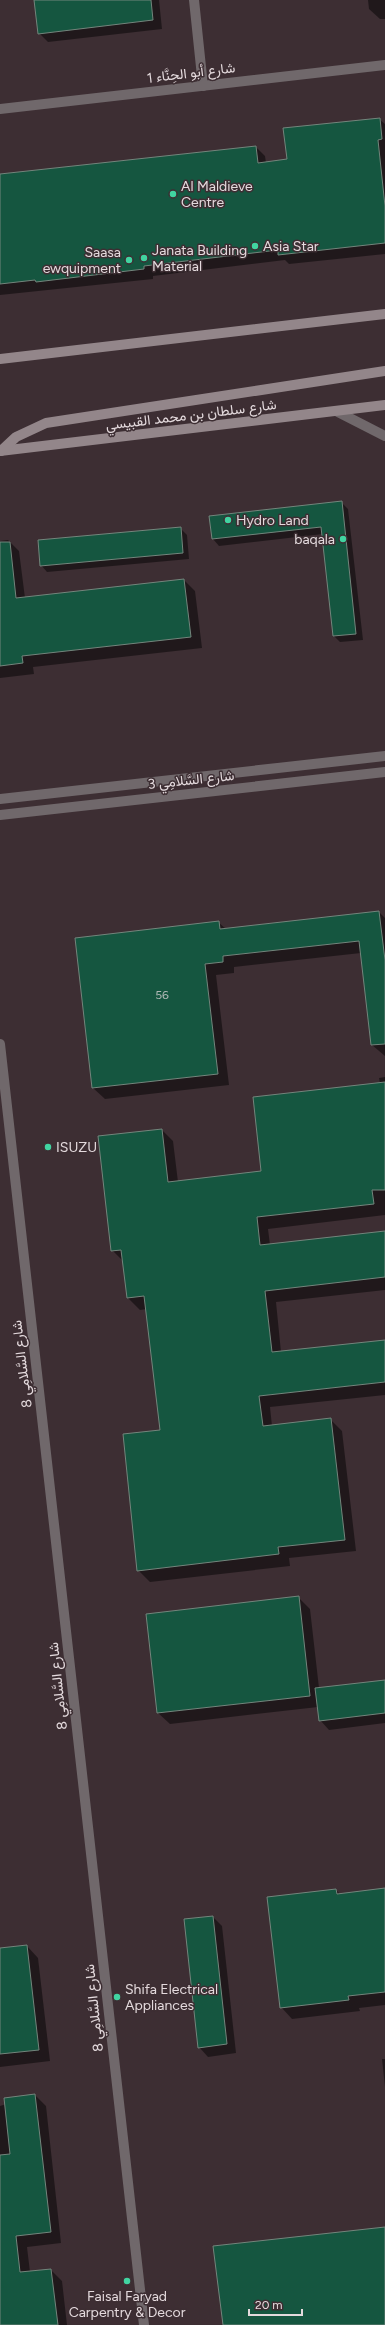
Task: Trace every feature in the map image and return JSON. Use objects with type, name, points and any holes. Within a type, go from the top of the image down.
[{"type":"main road","points":[[0,359],[385,314]]},
{"type":"main road","points":[[0,451],[16,437],[46,423],[385,371]]},
{"type":"main road","name":"شارع سلطان بن محمد القبيسي","points":[[0,451],[338,412],[385,405]]},
{"type":"street","points":[[194,0],[204,86]]},
{"type":"street","name":"شارع أبو الحِنَّاء 1","points":[[0,109],[385,65]]},
{"type":"street","points":[[338,412],[385,436]]},
{"type":"street","name":"شارع السَّلامِي 3","points":[[0,799],[385,756]]},
{"type":"street","name":"شارع السَّلامِي 3","points":[[0,815],[385,772]]},
{"type":"street","name":"شارع السَّلامِي 8","points":[[0,1044],[144,2325]]},
{"type":"building","points":[[34,0],[151,0],[153,20],[38,34]]},
{"type":"building","points":[[380,118],[382,139],[378,140],[385,206],[385,243],[278,255],[278,250],[144,266],[144,269],[36,282],[35,280],[0,284],[0,174],[256,146],[258,163],[287,159],[283,128]]},
{"type":"building","points":[[342,501],[356,634],[333,636],[321,527],[212,539],[209,516]]},
{"type":"building","points":[[181,527],[183,553],[40,566],[38,540]]},
{"type":"building","points":[[0,542],[10,542],[16,598],[184,579],[191,637],[22,656],[23,663],[0,666]]},
{"type":"building","points":[[379,911],[385,960],[385,1044],[371,1045],[359,941],[223,956],[223,962],[205,964],[218,1074],[92,1088],[75,938],[219,921],[220,929]]},
{"type":"building","points":[[385,1082],[385,1190],[372,1190],[374,1204],[257,1217],[260,1245],[385,1231],[385,1277],[265,1291],[272,1352],[385,1340],[385,1382],[259,1396],[263,1426],[331,1418],[345,1540],[278,1547],[279,1554],[137,1571],[123,1434],[160,1430],[144,1296],[127,1298],[121,1250],[111,1251],[98,1136],[162,1129],[168,1182],[261,1171],[253,1097]]},
{"type":"building","points":[[299,1596],[310,1696],[157,1713],[146,1614]]},
{"type":"building","points":[[385,1680],[385,1713],[319,1721],[315,1688]]},
{"type":"building","points":[[385,1888],[385,1992],[348,1996],[349,2000],[280,2008],[267,1897],[336,1889],[337,1894]]},
{"type":"building","points":[[213,1916],[227,2044],[198,2048],[184,1919]]},
{"type":"building","points":[[27,1945],[39,2050],[0,2054],[0,1948]]},
{"type":"building","points":[[35,2094],[51,2232],[16,2236],[20,2272],[51,2269],[58,2325],[0,2325],[0,2155],[10,2154],[4,2098]]},
{"type":"building","points":[[385,2227],[385,2325],[223,2325],[213,2246]]},
{"type":"place","name":"Al Maldieve Centre","points":[[173,194]]},
{"type":"place","name":"Asia Star","points":[[255,246]]},
{"type":"place","name":"Janata Building Material","points":[[144,258]]},
{"type":"place","name":"Saasa ewquipment","points":[[129,260]]},
{"type":"place","name":"Hydro Land","points":[[228,520]]},
{"type":"place","name":"baqala","points":[[343,539]]},
{"type":"place","name":"ISUZU","points":[[48,1147]]},
{"type":"place","name":"Shifa Electrical Appliances","points":[[117,1997]]},
{"type":"place","name":"Faisal Faryad Carpentry & Decor","points":[[127,2281]]}]
